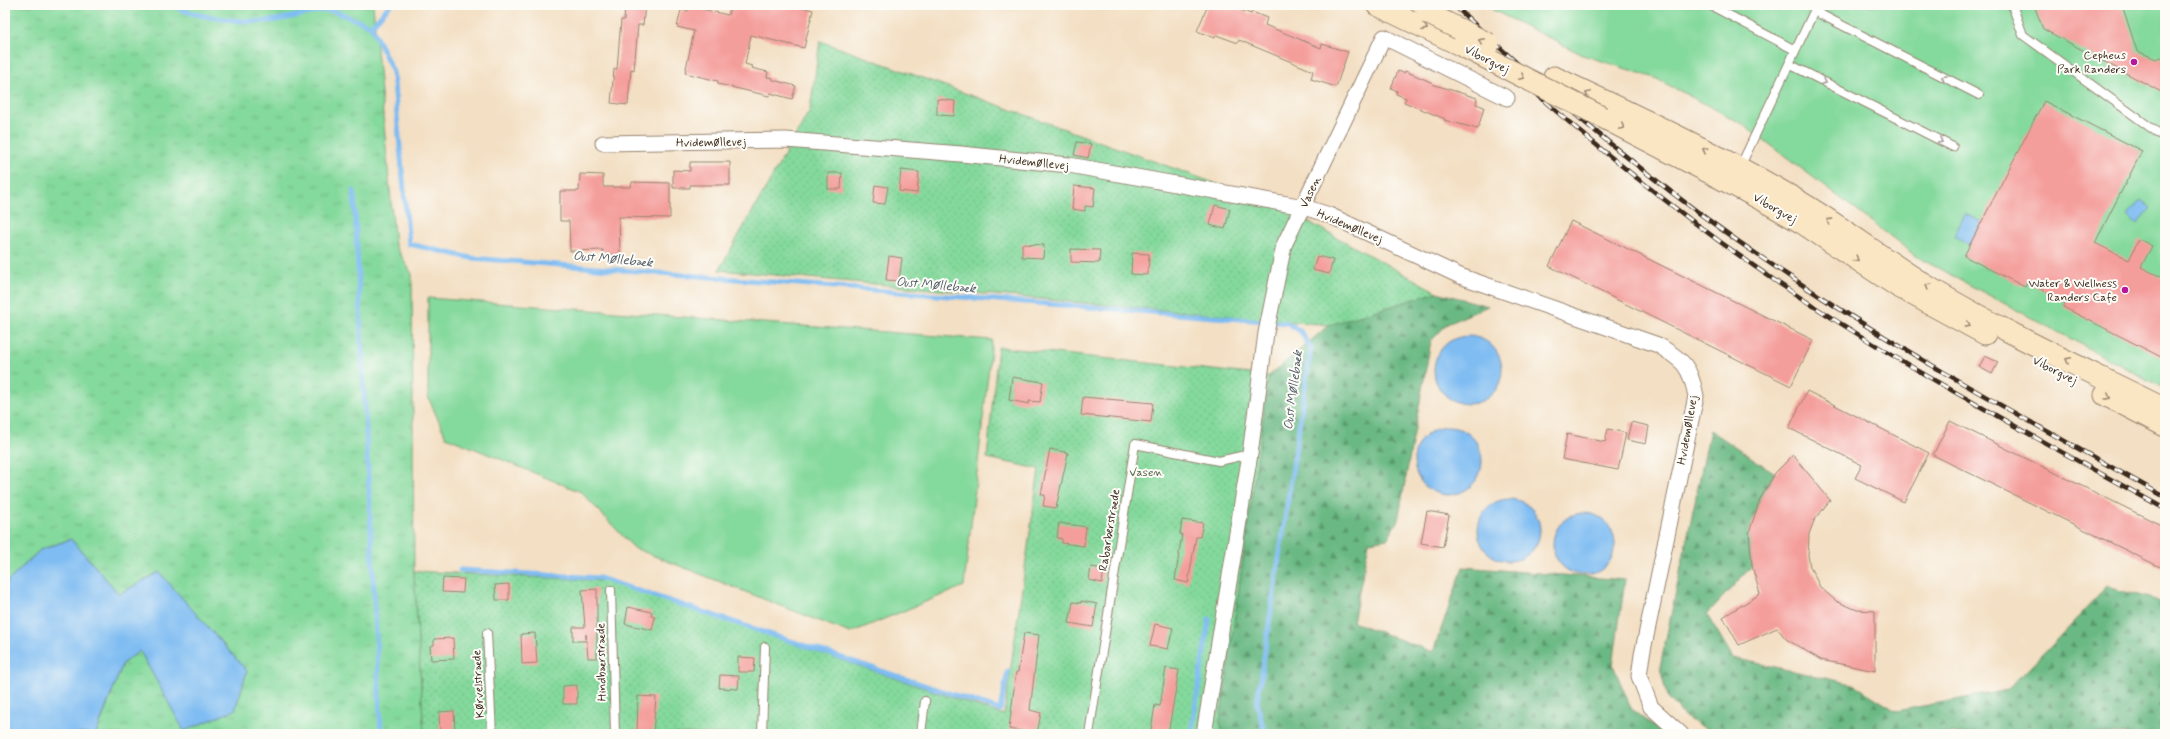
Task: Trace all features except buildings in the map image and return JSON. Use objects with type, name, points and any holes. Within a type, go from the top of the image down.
[{"type":"street","name":"Vasen","points":[[1204,734],[1250,454],[1266,333],[1284,245],[1304,207],[1384,37],[1402,8]]},
{"type":"street","name":"Viborgvej","points":[[1402,8],[1462,46],[1602,117],[1736,175],[1788,194],[1932,289],[2005,328],[2165,409]]},
{"type":"street","name":"Viborgvej","points":[[1402,8],[1630,112],[1736,175],[1802,223],[1924,302],[2165,426]]},
{"type":"street","points":[[1384,37],[1507,98]]},
{"type":"street","name":"Hvidemøllevej","points":[[603,144],[786,140],[961,154],[1069,165],[1304,207],[1329,215],[1460,276],[1658,345],[1680,358],[1692,376],[1696,396],[1642,655],[1639,676],[1651,707],[1681,734]]},
{"type":"lane","points":[[1710,5],[1795,50]]},
{"type":"lane","points":[[2012,5],[2023,35],[2165,138]]},
{"type":"lane","points":[[1736,175],[1815,8],[1979,95]]},
{"type":"lane","points":[[1789,64],[1953,147]]},
{"type":"lane","name":"Rabarberstræde","points":[[1089,734],[1135,444],[1219,461],[1250,454]]},
{"type":"lane","name":"Hindbærstræde","points":[[611,590],[615,734]]},
{"type":"lane","name":"Kørvelstræde","points":[[487,633],[492,734]]},
{"type":"lane","points":[[762,734],[765,647]]},
{"type":"lane","points":[[921,734],[925,701]]},
{"type":"green space","points":[[5,5],[373,5],[395,245],[412,274],[414,571],[424,734],[96,734],[123,663],[140,650],[119,594],[71,539],[40,550],[5,584]]},
{"type":"green space","points":[[1490,5],[2165,5],[2165,389],[1919,258],[1743,124],[1655,78],[1583,55],[1493,10]]},
{"type":"green space","points":[[820,41],[1281,207],[1437,292],[1329,325],[719,270],[810,110]]},
{"type":"green space","points":[[1437,292],[1488,306],[1447,324],[1431,341],[1398,520],[1387,539],[1369,542],[1353,622],[1433,652],[1463,567],[1625,580],[1613,665],[1632,710],[1664,734],[1222,734],[1220,721],[1269,376],[1329,325]]},
{"type":"green space","points":[[428,298],[992,340],[964,586],[850,633],[634,548],[581,492],[446,437],[428,397]]},
{"type":"green space","name":"Vasen","points":[[998,347],[1269,376],[1220,721],[1222,734],[424,734],[414,571],[608,581],[1004,715],[1039,469],[987,458]]},
{"type":"green space","points":[[1710,430],[1775,473],[1760,499],[1750,533],[1752,566],[1707,614],[1733,658],[1853,684],[1896,711],[2008,690],[2107,587],[2165,602],[2165,734],[1715,734],[1685,717],[1667,696],[1660,667]]},
{"type":"water","points":[[2141,200],[2151,208],[2137,224],[2128,215]]},
{"type":"water","points":[[1965,214],[1982,222],[1970,245],[1954,236]]},
{"type":"water","points":[[1468,336],[1481,339],[1492,346],[1499,357],[1502,370],[1499,383],[1492,394],[1481,401],[1468,404],[1455,401],[1444,394],[1437,383],[1434,370],[1437,357],[1444,346],[1455,339]]},
{"type":"water","points":[[1448,427],[1461,430],[1472,437],[1479,448],[1482,461],[1479,474],[1472,485],[1461,492],[1448,495],[1435,492],[1424,485],[1417,474],[1414,461],[1417,448],[1424,437],[1435,430]]},
{"type":"water","points":[[1509,499],[1521,501],[1531,508],[1538,518],[1540,530],[1538,542],[1531,552],[1521,559],[1509,561],[1497,559],[1487,552],[1480,542],[1478,530],[1480,518],[1487,508],[1497,501]]},
{"type":"water","points":[[1584,513],[1596,515],[1606,522],[1613,532],[1615,544],[1613,556],[1606,566],[1596,573],[1584,575],[1572,573],[1562,566],[1555,556],[1553,544],[1555,532],[1562,522],[1572,515]]},
{"type":"water","points":[[71,539],[119,594],[159,572],[247,671],[235,710],[184,731],[140,651],[123,663],[96,734],[5,734],[5,584],[40,550]]},
{"type":"waterway","points":[[173,5],[192,13],[205,16],[247,21],[268,21],[325,10],[334,11],[371,26]]},
{"type":"waterway","name":"Oust Møllebæk","points":[[390,5],[371,26],[393,72],[409,244],[471,258],[1288,323],[1300,331],[1311,348],[1257,703],[1265,734]]},
{"type":"waterway","points":[[354,191],[381,734]]},
{"type":"waterway","points":[[460,570],[600,578],[1000,710],[1008,671]]},
{"type":"waterway","points":[[1191,734],[1209,619]]},
{"type":"railway","points":[[1438,5],[1519,79],[1603,151],[1646,186],[1780,284],[1827,315],[1922,373],[2165,509]]},
{"type":"railway","points":[[1454,5],[1533,78],[1616,148],[1658,182],[1744,246],[1881,335],[2022,417],[2165,497]]},
{"type":"place","name":"Cepheus Park Randers","points":[[2134,62]]},
{"type":"place","name":"Water & Wellness Randers Cafe","points":[[2125,290]]}]
